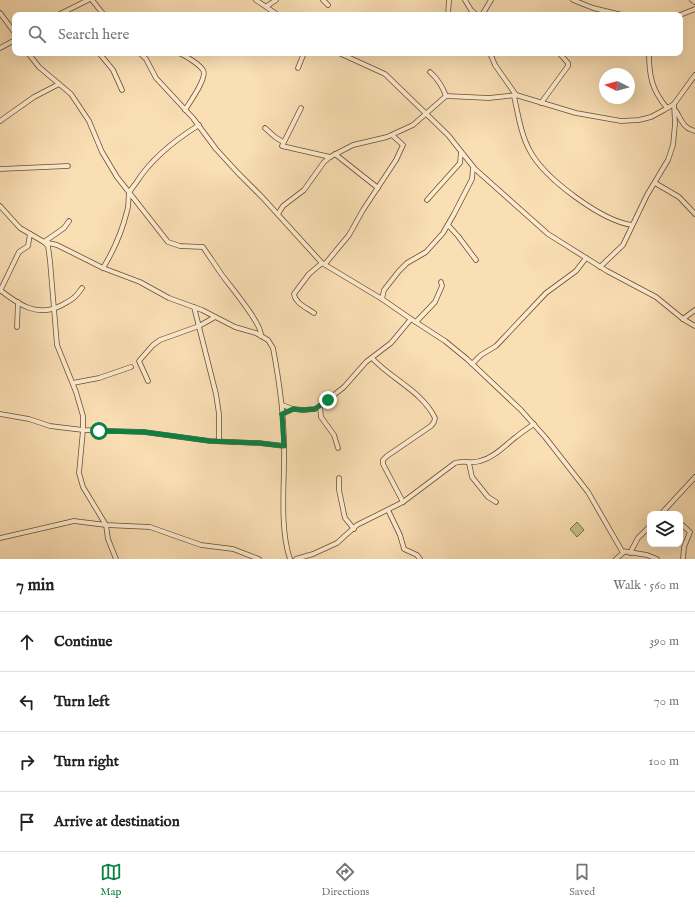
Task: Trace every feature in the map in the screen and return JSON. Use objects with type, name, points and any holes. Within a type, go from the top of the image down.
[{"type":"street","points":[[64,12],[88,0]]},
{"type":"street","points":[[92,0],[102,12]]},
{"type":"street","points":[[256,0],[274,12]]},
{"type":"street","points":[[267,6],[276,0]]},
{"type":"street","points":[[323,0],[328,5]]},
{"type":"street","points":[[448,12],[449,0]]},
{"type":"street","points":[[465,0],[473,12]]},
{"type":"street","points":[[484,12],[491,0]]},
{"type":"street","points":[[573,0],[593,8],[610,12]]},
{"type":"street","points":[[683,14],[695,9]]},
{"type":"street","points":[[0,13],[12,29]]},
{"type":"street","points":[[0,48],[12,42]]},
{"type":"street","points":[[30,56],[39,67],[71,94],[90,121],[102,152],[117,177],[168,242],[180,246],[203,246],[222,275],[244,304],[260,330],[261,336]]},
{"type":"street","points":[[101,56],[113,70],[122,90]]},
{"type":"street","points":[[143,56],[156,78],[199,125],[216,149],[323,264],[382,299],[445,341],[472,364],[508,397],[545,437],[588,492],[624,552],[647,555],[657,559]]},
{"type":"street","points":[[184,56],[203,70],[204,74],[203,80],[185,110]]},
{"type":"street","points":[[298,68],[303,56]]},
{"type":"street","points":[[345,56],[384,74],[448,135],[461,150],[473,168],[548,234],[600,267],[656,297],[683,319],[695,326]]},
{"type":"street","points":[[491,56],[495,65],[515,96],[520,122],[530,150],[544,169],[555,181],[584,203],[604,215],[620,222],[632,225]]},
{"type":"street","points":[[541,103],[568,66],[568,63],[562,56]]},
{"type":"street","points":[[649,56],[650,76],[653,87],[659,99],[668,108]]},
{"type":"street","points":[[430,72],[442,85],[446,96]]},
{"type":"street","points":[[278,214],[283,206],[304,190],[324,162],[330,157],[353,145],[387,138],[413,125],[446,96],[489,98],[515,96],[576,113],[621,121],[639,120],[651,117],[674,104],[695,75]]},
{"type":"street","points":[[0,121],[34,97],[59,84]]},
{"type":"street","points":[[600,267],[623,245],[632,225],[668,160],[673,145],[674,104]]},
{"type":"street","points":[[283,142],[301,108]]},
{"type":"street","points":[[675,109],[683,124],[688,129],[695,131]]},
{"type":"street","points":[[103,268],[115,247],[128,211],[129,194],[140,176],[155,159],[183,135],[199,125]]},
{"type":"street","points":[[265,128],[283,142],[283,146],[330,157]]},
{"type":"street","points":[[314,313],[297,301],[294,294],[309,274],[323,264],[349,235],[363,210],[396,160],[403,145],[392,135]]},
{"type":"street","points":[[427,200],[460,163],[461,150]]},
{"type":"street","points":[[335,154],[378,188]]},
{"type":"street","points":[[0,169],[68,166]]},
{"type":"street","points":[[382,299],[384,290],[399,271],[407,263],[426,252],[448,225],[472,179],[473,168]]},
{"type":"street","points":[[655,183],[679,197],[695,214]]},
{"type":"street","points":[[0,206],[20,228],[44,242],[57,245],[103,268],[140,282],[168,298],[202,310],[236,327],[268,340],[273,348],[282,405],[284,446],[284,528],[290,559]]},
{"type":"street","points":[[44,242],[64,228],[69,221]]},
{"type":"street","points":[[448,225],[476,260]]},
{"type":"street","points":[[30,234],[28,246],[19,252],[0,291],[28,308],[38,310],[54,309],[75,298],[82,288]]},
{"type":"street","points":[[44,242],[48,246],[50,261],[57,344],[73,383],[82,412],[83,430],[79,473],[83,487],[106,525],[108,539],[116,559]]},
{"type":"street","points":[[472,364],[481,355],[496,346],[546,293],[576,271],[586,258]]},
{"type":"street","points":[[416,322],[435,302],[442,286],[441,282]]},
{"type":"street","points":[[16,327],[18,302]]},
{"type":"street","points":[[194,307],[220,414],[219,441]]},
{"type":"street","points":[[683,319],[695,310]]},
{"type":"street","points":[[148,381],[139,362],[153,345],[160,340],[199,326],[215,317]]},
{"type":"street","points":[[282,405],[293,409],[309,410],[320,406],[335,396],[366,362],[391,343],[411,319]]},
{"type":"street","points":[[372,358],[382,369],[406,386],[424,404],[435,418],[431,426],[387,456],[384,460],[383,464],[403,502]]},
{"type":"street","points":[[73,383],[99,378],[131,367]]},
{"type":"street","points":[[320,406],[321,417],[334,435],[338,448]]},
{"type":"street","points":[[282,414],[293,409]]},
{"type":"street","points":[[0,414],[30,419],[50,426],[83,430],[144,432],[219,441],[284,446]]},
{"type":"street","points":[[296,559],[326,549],[344,538],[357,525],[403,502],[449,466],[461,461],[469,463],[481,461],[493,455],[516,436],[534,424]]},
{"type":"street","points":[[469,463],[472,477],[488,497],[496,502]]},
{"type":"street","points":[[665,510],[695,477]]},
{"type":"street","points":[[340,478],[339,490],[345,518],[354,529]]},
{"type":"street","points":[[388,510],[400,534],[404,549],[417,555],[420,559]]},
{"type":"street","points":[[0,538],[74,520],[106,525],[150,527],[201,545],[233,550],[259,559]]},
{"type":"street","points":[[682,559],[684,548],[690,532],[683,526]]},
{"type":"street","points":[[630,553],[638,538],[647,529]]},
{"type":"street","points":[[616,559],[624,552]]},
{"type":"shaded area","points":[[577,522],[584,530],[577,537],[570,529]]},
{"type":"route","points":[[99,431],[144,432],[210,441],[259,443],[284,446],[282,414],[293,409],[315,409],[328,400]]}]
